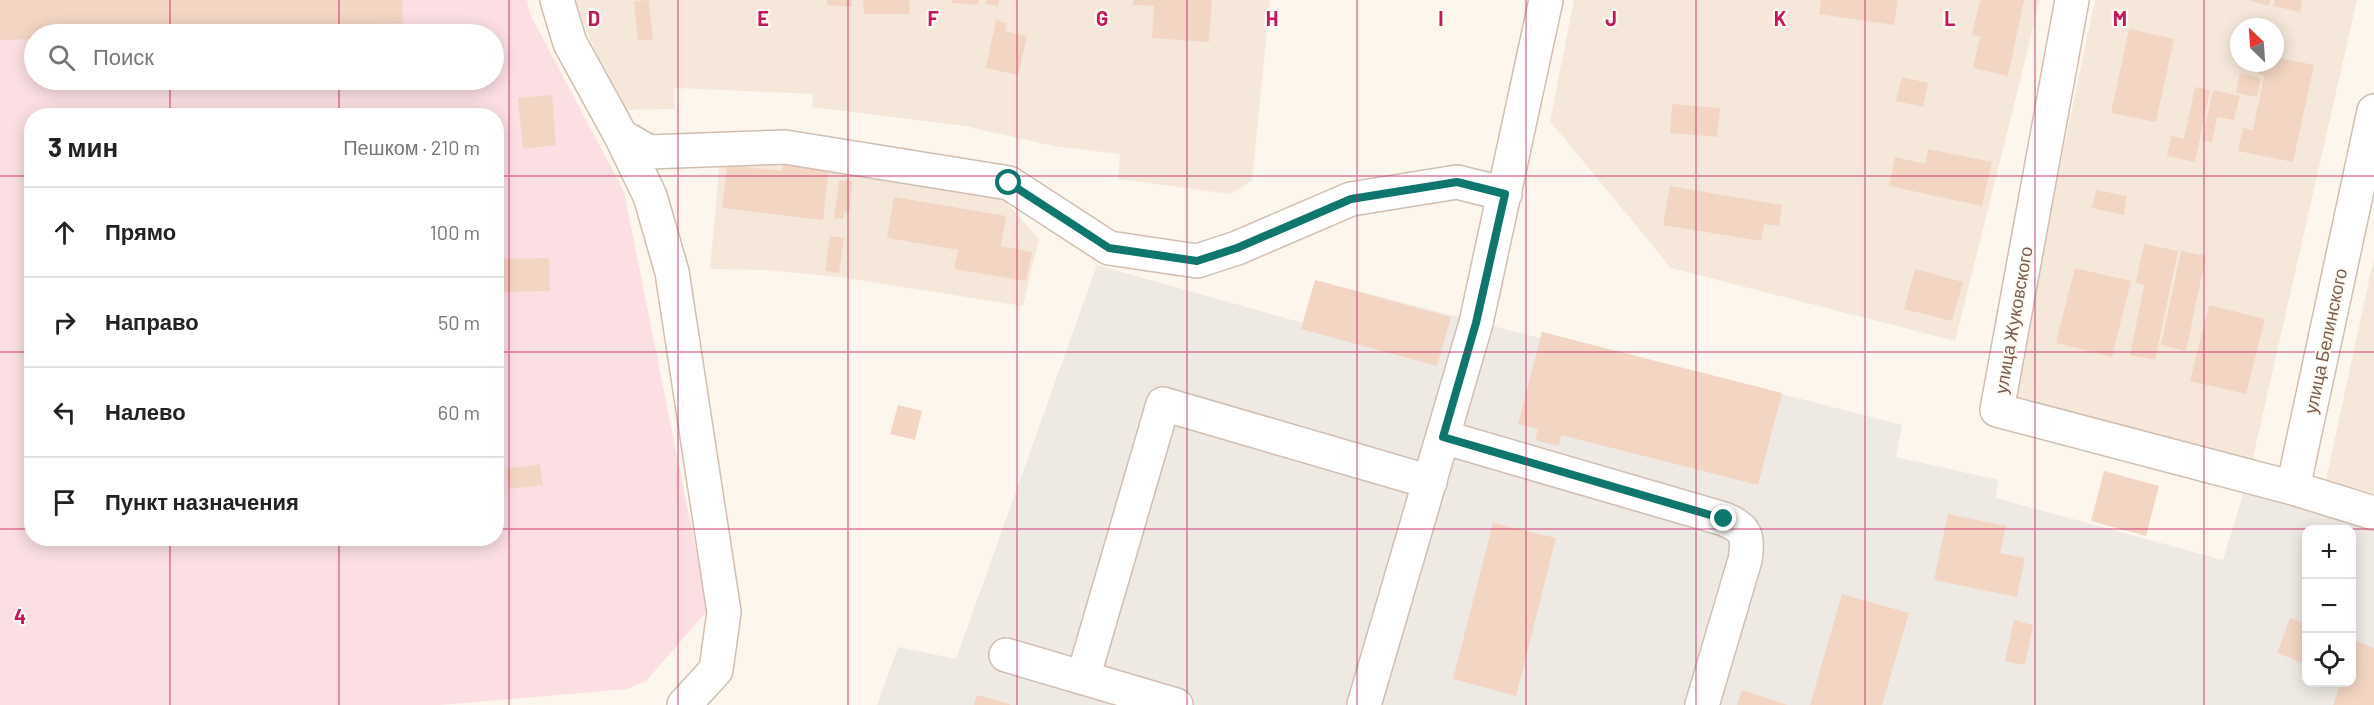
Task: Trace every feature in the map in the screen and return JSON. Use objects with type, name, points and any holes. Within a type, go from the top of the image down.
[{"type":"street","points":[[557,0],[570,43],[621,136],[650,196],[672,272],[724,612],[716,670],[684,705]]},
{"type":"street","points":[[1364,705],[1476,323],[1546,0]]},
{"type":"street","name":"улица Жуковского","points":[[2072,0],[1997,410],[2293,488]]},
{"type":"street","name":"улица Белинского","points":[[2293,488],[2374,111]]},
{"type":"street","points":[[621,136],[649,152],[785,147],[1009,183],[1109,248],[1197,261],[1237,248],[1351,199],[1457,182],[1505,194]]},
{"type":"street","points":[[1083,678],[1163,404],[1430,482]]},
{"type":"street","points":[[1443,437],[1739,525],[1748,542],[1745,560],[1702,705]]},
{"type":"street","points":[[2293,488],[2374,513]]},
{"type":"street","points":[[1006,655],[1176,705]]},
{"type":"shaded area","points":[[0,0],[527,0],[530,14],[624,192],[708,610],[646,681],[627,689],[440,705],[0,705]]},
{"type":"shaded area","points":[[574,0],[1270,0],[1252,181],[1230,194],[1118,179],[1120,154],[1053,146],[965,126],[812,107],[813,94],[675,88],[675,109],[620,110]]},
{"type":"shaded area","points":[[1574,0],[2040,0],[1955,341],[1671,268],[1550,121]]},
{"type":"shaded area","points":[[2095,0],[2357,0],[2252,462],[2011,400]]},
{"type":"shaded area","points":[[782,157],[998,193],[1039,239],[1023,306],[840,277],[765,270],[710,269],[720,160]]},
{"type":"shaded area","points":[[2374,257],[2374,493],[2326,480]]},
{"type":"shaded area","points":[[1097,265],[1303,323],[1315,280],[1540,338],[1542,332],[1902,425],[1896,457],[1998,480],[1996,498],[2223,560],[2244,491],[2374,528],[2374,705],[877,705],[898,647],[956,659]]},
{"type":"building","points":[[0,0],[402,0],[403,23],[24,24],[24,39],[0,40]]},
{"type":"building","points":[[649,0],[653,40],[638,40],[634,1]]},
{"type":"building","points":[[827,0],[852,0],[852,7],[827,5]]},
{"type":"building","points":[[863,0],[909,0],[910,14],[864,14]]},
{"type":"building","points":[[952,0],[979,0],[978,5],[952,3]]},
{"type":"building","points":[[986,0],[999,0],[998,6],[985,4]]},
{"type":"building","points":[[1133,0],[1212,0],[1209,42],[1152,38],[1154,6],[1133,5]]},
{"type":"building","points":[[1821,0],[1898,0],[1894,25],[1819,14]]},
{"type":"building","points":[[1980,0],[2024,0],[2008,76],[1973,68],[1980,36],[1972,35]]},
{"type":"building","points":[[2248,0],[2270,0],[2269,6]]},
{"type":"building","points":[[2275,0],[2302,0],[2300,12],[2273,6]]},
{"type":"building","points":[[996,20],[1007,23],[1005,31],[1027,36],[1018,75],[986,68]]},
{"type":"building","points":[[2129,29],[2174,39],[2156,122],[2111,113]]},
{"type":"building","points":[[2284,59],[2314,65],[2293,162],[2238,151],[2243,128],[2253,130],[2264,76],[2258,74],[2258,72],[2284,72]]},
{"type":"building","points":[[2240,73],[2261,78],[2257,97],[2236,93]]},
{"type":"building","points":[[1902,77],[1928,83],[1923,107],[1896,101]]},
{"type":"building","points":[[2195,87],[2210,90],[2195,162],[2167,156],[2171,136],[2184,139]]},
{"type":"building","points":[[2213,90],[2240,96],[2234,120],[2217,117],[2212,142],[2202,140]]},
{"type":"building","points":[[552,95],[556,145],[523,149],[518,98]]},
{"type":"building","points":[[1672,104],[1720,108],[1717,137],[1670,133]]},
{"type":"building","points":[[1928,149],[1992,162],[1982,206],[1889,186],[1895,157],[1925,164]]},
{"type":"building","points":[[783,160],[829,165],[823,220],[722,208],[727,165],[782,171]]},
{"type":"building","points":[[839,180],[853,181],[849,213],[844,212],[843,219],[834,218]]},
{"type":"building","points":[[1670,186],[1782,205],[1779,226],[1764,224],[1761,241],[1663,225]]},
{"type":"building","points":[[2096,190],[2127,196],[2124,215],[2092,208]]},
{"type":"building","points":[[894,197],[1006,216],[1001,246],[1032,252],[1026,281],[954,269],[958,250],[887,238]]},
{"type":"building","points":[[830,236],[844,238],[839,273],[825,271]]},
{"type":"building","points":[[2144,244],[2178,251],[2155,360],[2130,355],[2144,285],[2136,283]]},
{"type":"building","points":[[2181,251],[2206,256],[2186,351],[2161,345]]},
{"type":"building","points":[[549,258],[550,291],[504,292],[504,259]]},
{"type":"building","points":[[2075,268],[2131,281],[2112,357],[2056,343]]},
{"type":"building","points":[[1915,269],[1963,282],[1952,321],[1904,309]]},
{"type":"building","points":[[1315,280],[1451,317],[1437,366],[1301,329]]},
{"type":"building","points":[[2209,305],[2265,319],[2246,394],[2190,381]]},
{"type":"building","points":[[1542,332],[1782,393],[1758,485],[1561,435],[1559,446],[1535,440],[1538,429],[1518,424]]},
{"type":"building","points":[[898,405],[922,411],[915,440],[890,434]]},
{"type":"building","points":[[540,464],[543,485],[509,489],[506,469]]},
{"type":"building","points":[[2104,471],[2159,486],[2146,536],[2091,521]]},
{"type":"building","points":[[1948,514],[2006,526],[2000,553],[2025,558],[2017,597],[1934,580]]},
{"type":"building","points":[[1493,523],[1556,538],[1516,696],[1453,679]]},
{"type":"building","points":[[1842,594],[1909,613],[1882,705],[1810,705]]},
{"type":"building","points":[[2290,618],[2302,622],[2302,662],[2277,653]]},
{"type":"building","points":[[2014,620],[2033,625],[2025,665],[2005,661]]},
{"type":"building","points":[[2356,641],[2374,648],[2374,705],[2333,705],[2339,687],[2356,687]]},
{"type":"building","points":[[1742,690],[1788,705],[1737,705]]},
{"type":"building","points":[[977,695],[1010,704],[1010,705],[974,705]]},
{"type":"route","points":[[1009,183],[1109,248],[1197,261],[1237,248],[1351,199],[1457,182],[1505,194],[1476,323],[1443,437],[1724,519]]}]
